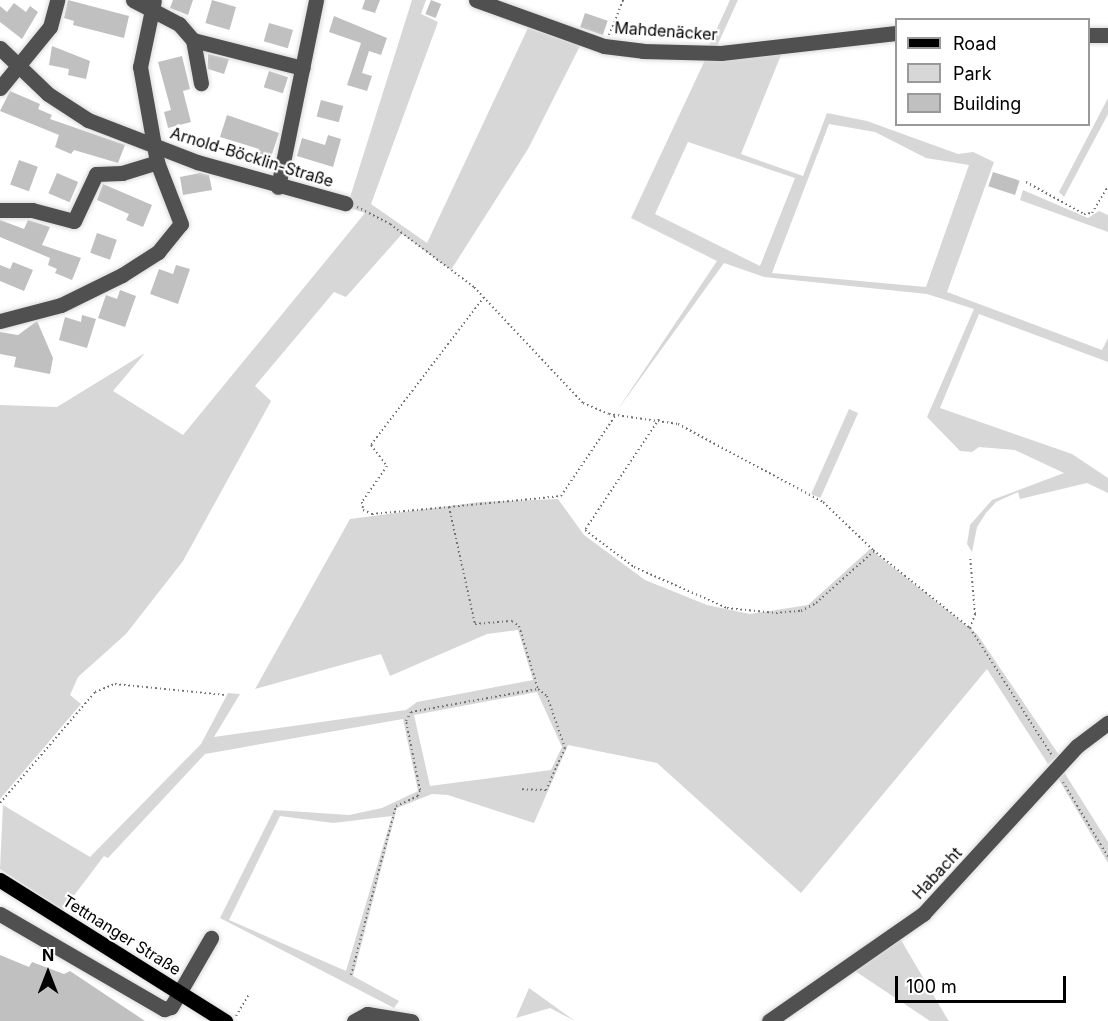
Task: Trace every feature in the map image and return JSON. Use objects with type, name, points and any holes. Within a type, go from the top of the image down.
[{"type":"main road","name":"Tettnanger Straße","points":[[0,880],[225,1021]]},
{"type":"street","points":[[0,88],[17,63],[50,27],[57,0]]},
{"type":"street","points":[[133,0],[152,6],[179,24],[193,40],[201,84]]},
{"type":"street","points":[[278,187],[296,112],[316,0]]},
{"type":"street","name":"Mahdenäcker","points":[[476,0],[604,45],[721,54],[895,33]]},
{"type":"street","points":[[0,321],[61,305],[122,275],[171,239],[181,224],[157,162],[140,67],[152,6]]},
{"type":"street","points":[[1090,35],[1108,35]]},
{"type":"street","points":[[193,40],[302,69]]},
{"type":"street","name":"Arnold-Böcklin-Straße","points":[[0,48],[48,94],[88,120],[197,162],[278,187],[345,203]]},
{"type":"street","points":[[0,210],[32,210],[74,221],[96,174],[122,172],[157,162]]},
{"type":"street","name":"Habacht","points":[[769,1021],[923,914],[1057,767],[1108,723]]},
{"type":"street","points":[[0,914],[164,1009],[179,993],[211,938]]},
{"type":"street","points":[[354,1021],[367,1014],[411,1021]]},
{"type":"path","points":[[604,45],[623,0]]},
{"type":"path","points":[[1026,182],[1084,214],[1092,213],[1108,186]]},
{"type":"path","points":[[345,203],[390,224],[484,297],[571,395],[592,409],[678,424],[823,502],[874,551],[970,628],[1057,767],[1108,856]]},
{"type":"path","points":[[484,297],[371,445],[387,466],[362,502],[363,510],[372,514],[561,496],[616,415]]},
{"type":"path","points":[[659,419],[585,530],[634,567],[727,608],[776,613],[801,611],[816,603],[874,551]]},
{"type":"path","points":[[449,507],[476,624],[512,621],[519,626],[538,689],[547,696],[565,748],[546,790],[521,789]]},
{"type":"path","points":[[970,556],[975,614],[970,628]]},
{"type":"path","points":[[0,803],[95,692],[123,684],[226,695]]},
{"type":"path","points":[[351,975],[396,806],[418,796],[420,790],[409,716],[538,689]]},
{"type":"path","points":[[233,1021],[249,994]]},
{"type":"green space","points":[[412,0],[426,0],[421,14],[438,22],[371,204],[427,243],[528,28],[580,46],[528,149],[451,270],[402,234],[346,297],[334,292],[255,386],[271,401],[183,561],[126,634],[78,677],[70,695],[81,704],[0,799],[0,405],[57,407],[145,353],[113,391],[183,435],[365,213],[347,207]]},
{"type":"green space","points":[[730,0],[738,0],[717,46],[708,48]]},
{"type":"green space","points":[[783,50],[741,154],[803,176],[827,113],[867,121],[958,154],[973,152],[994,162],[947,292],[1102,350],[1108,338],[1108,362],[979,314],[940,408],[1072,454],[1108,478],[1108,493],[1087,483],[1020,499],[1018,492],[996,502],[986,513],[977,527],[972,552],[967,544],[970,525],[992,500],[1064,473],[1015,450],[979,447],[972,452],[960,451],[927,417],[974,309],[927,294],[764,277],[724,263],[616,412],[717,261],[631,218],[705,60]],"holes":[[[829,124],[875,132],[926,158],[969,165],[926,287],[772,273]],[[688,142],[795,178],[760,266],[655,214]]]},
{"type":"green space","points":[[1108,98],[1108,114],[1064,197],[1059,192]]},
{"type":"green space","points":[[1023,190],[1088,218],[1099,211],[1108,215],[1108,232],[1020,200]]},
{"type":"green space","points":[[849,409],[858,413],[820,498],[811,494]]},
{"type":"green space","points":[[558,499],[584,535],[645,580],[707,605],[750,614],[808,605],[870,549],[977,634],[1059,755],[1048,764],[987,669],[801,893],[657,763],[568,745],[534,823],[448,795],[432,794],[397,808],[353,976],[399,1001],[394,1008],[220,918],[274,810],[349,815],[382,808],[418,791],[403,719],[205,754],[108,858],[104,856],[63,910],[0,869],[3,805],[90,857],[201,744],[228,693],[240,694],[214,737],[406,710],[417,702],[533,680],[518,630],[487,634],[390,676],[381,654],[255,689],[350,519],[480,502]],"holes":[[[537,692],[562,747],[551,770],[430,786],[414,715]],[[280,816],[333,823],[392,816],[346,971],[229,920]]]},
{"type":"green space","points":[[1101,734],[1064,772],[1108,842],[1108,863],[1055,773]]},
{"type":"green space","points":[[901,940],[950,1021],[930,1021],[855,971]]},
{"type":"green space","points":[[529,988],[575,1021],[550,1008],[516,1018]]},
{"type":"building","points":[[68,0],[129,16],[124,38],[73,25],[74,21],[64,18]]},
{"type":"building","points":[[173,0],[193,0],[188,15],[170,8]]},
{"type":"building","points":[[212,0],[236,7],[229,30],[205,23]]},
{"type":"building","points":[[365,0],[380,0],[375,13],[362,9]]},
{"type":"building","points":[[431,0],[441,4],[436,18],[425,14]]},
{"type":"building","points":[[14,3],[26,12],[30,6],[38,12],[22,39],[0,22],[0,6],[7,12]]},
{"type":"building","points":[[585,13],[608,21],[603,35],[580,27]]},
{"type":"building","points":[[334,16],[387,38],[381,55],[369,51],[362,73],[372,76],[367,91],[347,85],[361,43],[329,32]]},
{"type":"building","points":[[269,23],[293,30],[288,48],[264,41]]},
{"type":"building","points":[[52,46],[90,61],[86,79],[68,75],[69,69],[49,65]]},
{"type":"building","points":[[208,54],[229,59],[224,74],[208,69]]},
{"type":"building","points":[[182,56],[190,89],[183,91],[191,122],[168,128],[164,112],[171,110],[158,62]]},
{"type":"building","points":[[269,71],[288,77],[283,93],[264,87]]},
{"type":"building","points":[[10,91],[40,104],[38,109],[52,115],[50,119],[125,145],[118,163],[74,150],[71,154],[55,147],[59,135],[0,111]]},
{"type":"building","points":[[321,100],[343,106],[339,122],[317,116]]},
{"type":"building","points":[[227,115],[279,133],[270,160],[256,155],[259,149],[220,137]]},
{"type":"building","points":[[328,135],[341,139],[333,167],[297,156],[302,138],[325,145]]},
{"type":"building","points":[[19,160],[38,167],[29,191],[10,184]]},
{"type":"building","points":[[993,172],[1020,181],[1015,195],[988,186]]},
{"type":"building","points":[[57,173],[78,182],[70,202],[48,193]]},
{"type":"building","points":[[200,173],[209,175],[212,190],[183,195],[180,177]]},
{"type":"building","points":[[103,184],[152,205],[143,227],[126,220],[129,214],[97,200]]},
{"type":"building","points":[[0,220],[24,229],[28,220],[50,227],[42,245],[81,258],[72,280],[55,273],[57,269],[48,265],[50,258],[0,237]]},
{"type":"building","points":[[97,233],[117,240],[110,260],[90,253]]},
{"type":"building","points":[[13,262],[33,270],[24,291],[0,281],[0,265],[10,269]]},
{"type":"building","points":[[176,265],[190,269],[178,304],[150,294],[159,269],[173,274]]},
{"type":"building","points":[[120,290],[136,296],[125,327],[98,318],[106,295],[117,299]]},
{"type":"building","points":[[82,315],[96,319],[87,348],[59,340],[65,317],[81,322]]},
{"type":"building","points":[[37,321],[53,358],[50,374],[14,367],[16,357],[0,354],[0,332],[18,335]]},
{"type":"building","points":[[0,955],[29,967],[32,962],[64,974],[70,971],[145,1021],[0,1021]]}]
